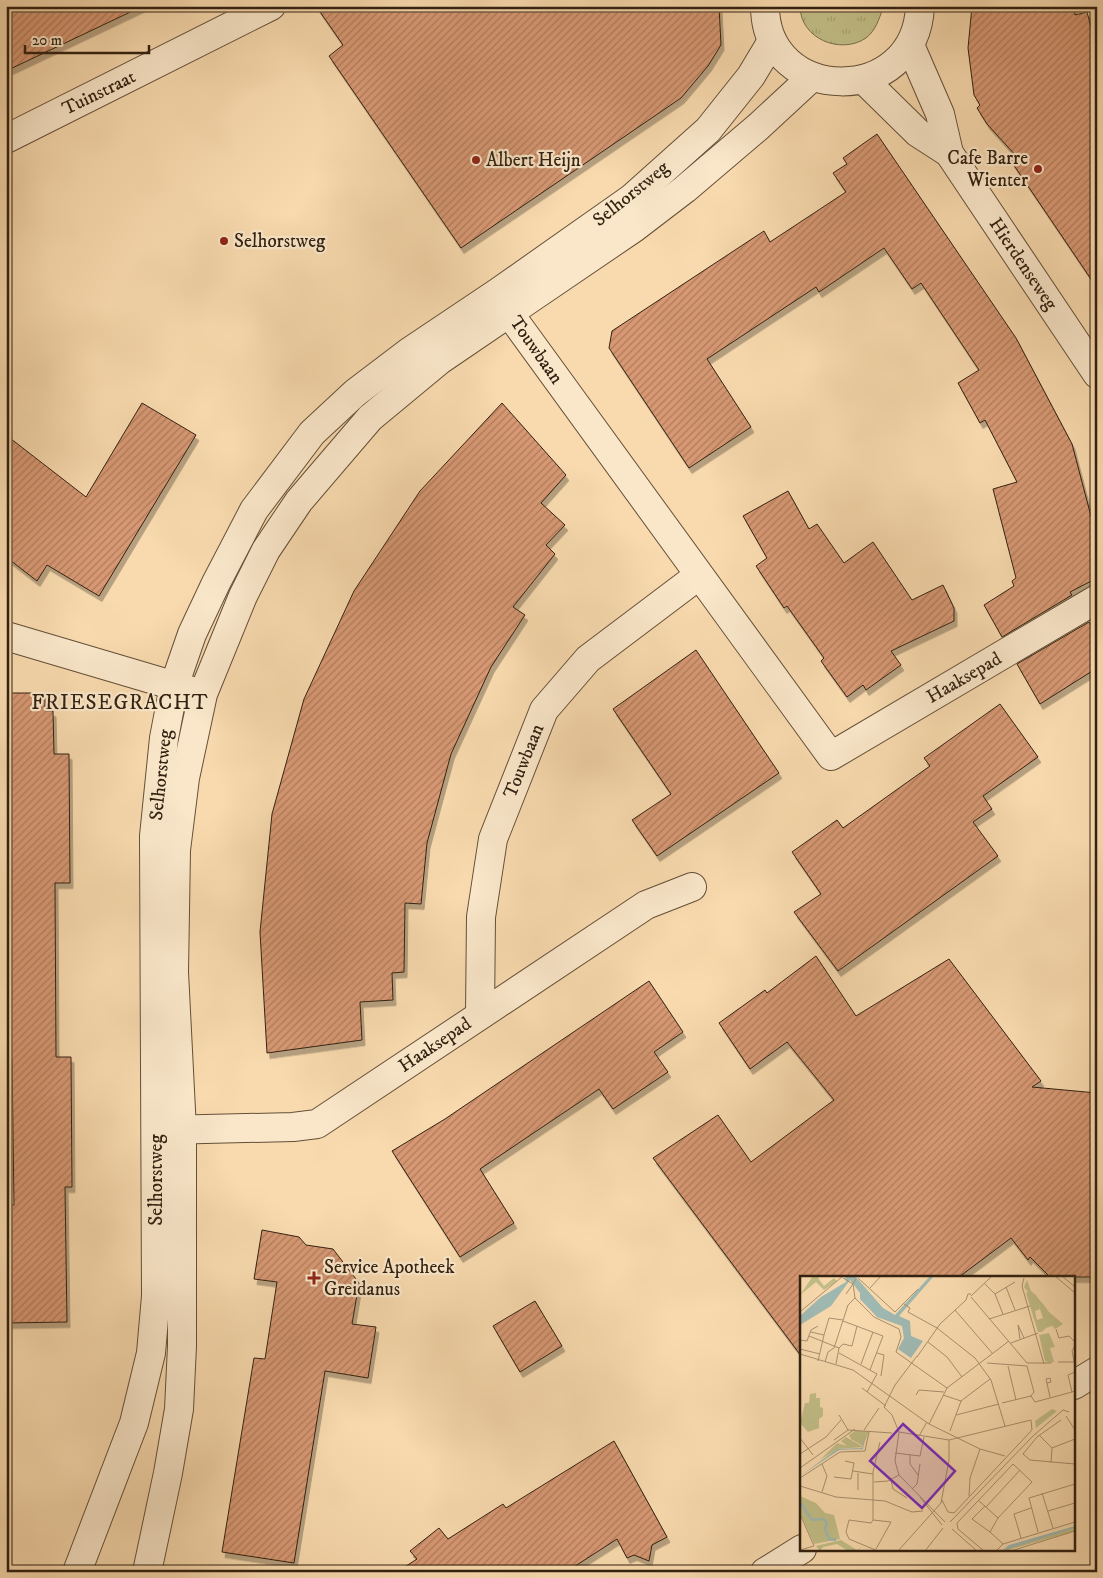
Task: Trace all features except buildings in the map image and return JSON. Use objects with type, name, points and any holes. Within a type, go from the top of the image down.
[{"type":"street","points":[[765,6],[765,17],[772,41],[790,64],[812,77],[838,83],[864,80],[882,72],[898,60],[910,45],[917,27],[920,6]]},
{"type":"street","name":"Tuinstraat","points":[[6,139],[266,8]]},
{"type":"street","name":"Selhorstweg","points":[[77,1572],[134,1423],[152,1353],[169,1130],[176,850],[185,778],[203,694],[246,588],[266,550],[299,501],[370,418],[440,360],[504,303],[632,198],[708,130],[751,76],[772,41]]},
{"type":"street","name":"Hierdenseweg","points":[[910,45],[940,114],[949,153],[1097,374]]},
{"type":"street","name":"Selhorstweg","points":[[147,1572],[168,1473],[179,1409],[182,1346],[154,836],[164,738],[174,686],[192,634],[254,510],[300,446],[355,393],[410,352],[504,303],[634,228],[685,189],[812,77]]},
{"type":"street","name":"Hierdenseweg","points":[[864,80],[918,133],[949,153]]},
{"type":"street","name":"Touwbaan","points":[[504,303],[698,576],[830,756]]},
{"type":"street","name":"Touwbaan","points":[[480,1014],[481,917],[493,839],[544,710],[588,659],[698,576]]},
{"type":"street","name":"Haaksepad","points":[[830,756],[1097,599]]},
{"type":"street","points":[[6,636],[203,694]]},
{"type":"street","name":"Haaksepad","points":[[169,1130],[293,1127],[317,1124],[646,904],[692,887]]},
{"type":"street","points":[[1076,1383],[1097,1371]]},
{"type":"street","points":[[765,1572],[800,1550]]},
{"type":"green space","points":[[800,6],[883,6],[883,8],[877,24],[866,38],[856,43],[845,45],[824,41],[814,35],[802,18]]},
{"type":"place","name":"Albert Heijn","points":[[476,160]]},
{"type":"place","name":"Cafe Barre Wienter","points":[[1038,169]]},
{"type":"place","name":"Selhorstweg","points":[[224,241]]},
{"type":"place","name":"Service Apotheek Greidanus","points":[[314,1278]]},
{"type":"district","name":"FRIESEGRACHT","points":[[120,703]]}]
